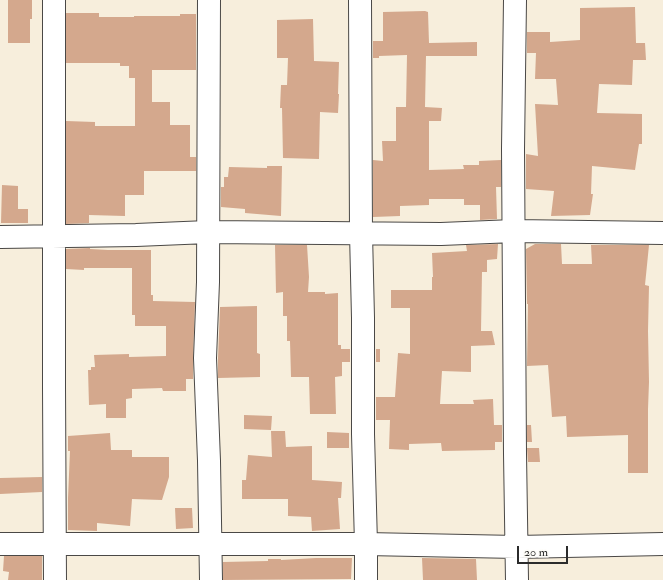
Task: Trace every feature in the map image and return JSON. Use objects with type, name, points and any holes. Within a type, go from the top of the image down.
[{"type":"street","points":[[54,0],[55,580]]},
{"type":"street","points":[[209,0],[208,282],[205,358],[209,461],[211,580]]},
{"type":"street","points":[[360,0],[363,434],[366,580]]},
{"type":"street","points":[[515,0],[513,148],[517,580]]},
{"type":"street","points":[[0,237],[54,237],[208,232],[441,234],[514,231],[663,233]]},
{"type":"street","points":[[0,544],[210,543],[517,546],[663,544]]},
{"type":"building","points":[[8,0],[32,0],[30,43],[8,43]]},
{"type":"building","points":[[635,7],[636,43],[645,43],[646,60],[633,60],[632,85],[599,84],[597,113],[642,114],[642,144],[639,144],[635,170],[592,166],[591,194],[593,194],[590,215],[551,216],[554,191],[526,189],[526,154],[538,156],[535,104],[558,105],[556,79],[535,79],[536,53],[527,53],[527,32],[550,32],[550,42],[580,40],[580,8]]},
{"type":"building","points":[[383,12],[428,12],[429,43],[477,42],[477,56],[426,56],[425,107],[442,108],[441,121],[429,121],[429,170],[464,169],[463,165],[479,165],[479,161],[501,160],[501,187],[496,187],[497,219],[480,220],[480,205],[464,205],[464,199],[429,199],[429,205],[400,206],[400,216],[373,217],[373,160],[383,161],[382,141],[396,141],[396,107],[406,107],[407,55],[379,56],[379,58],[373,58],[373,41],[383,41]]},
{"type":"building","points":[[66,13],[99,13],[99,17],[180,16],[180,14],[196,14],[196,70],[152,70],[152,102],[170,102],[170,125],[190,125],[190,157],[196,157],[196,171],[144,171],[144,195],[125,195],[125,216],[89,215],[89,223],[66,224],[66,121],[95,122],[95,126],[135,126],[135,78],[129,78],[129,66],[120,66],[120,63],[66,63]]},
{"type":"building","points":[[313,19],[314,61],[339,62],[338,113],[320,112],[319,159],[283,158],[282,108],[280,108],[281,85],[287,85],[288,58],[277,58],[277,20]]},
{"type":"building","points":[[267,166],[282,166],[281,216],[245,213],[245,209],[221,207],[221,187],[224,187],[224,177],[228,177],[229,167],[267,168]]},
{"type":"building","points":[[2,185],[18,186],[18,209],[28,209],[28,223],[1,223]]},
{"type":"building","points":[[498,244],[497,259],[487,260],[487,272],[482,272],[481,331],[492,331],[495,345],[471,346],[471,372],[442,371],[440,404],[474,404],[473,400],[493,399],[494,425],[502,425],[502,442],[495,442],[495,450],[442,451],[441,443],[409,444],[409,450],[389,449],[390,420],[376,420],[376,397],[395,397],[398,353],[410,354],[410,308],[391,308],[391,290],[432,290],[432,253],[467,251],[466,245]]},
{"type":"building","points":[[535,244],[561,244],[562,264],[592,264],[591,245],[649,245],[645,285],[649,286],[648,473],[628,473],[628,435],[567,437],[566,416],[552,417],[548,365],[527,366],[528,304],[526,249]]},
{"type":"building","points":[[275,245],[307,245],[309,277],[308,292],[325,292],[325,294],[338,293],[338,345],[341,345],[341,349],[350,349],[350,362],[342,362],[342,376],[335,377],[336,414],[310,414],[309,377],[291,377],[290,341],[287,341],[287,316],[283,316],[283,292],[276,293]]},
{"type":"building","points":[[90,248],[108,250],[151,250],[151,295],[153,295],[153,301],[195,302],[193,379],[186,379],[186,391],[163,391],[162,388],[132,389],[132,398],[126,399],[126,418],[106,418],[106,404],[89,405],[88,370],[91,370],[91,367],[95,367],[94,355],[129,354],[129,357],[166,356],[166,326],[135,326],[135,315],[132,315],[132,268],[84,268],[84,270],[66,269],[66,249]]},
{"type":"building","points":[[257,306],[257,353],[260,354],[260,377],[218,378],[220,307]]},
{"type":"building","points":[[376,349],[380,349],[380,362],[376,362]]},
{"type":"building","points":[[244,415],[272,416],[271,430],[244,429]]},
{"type":"building","points":[[527,425],[531,425],[532,442],[527,442]]},
{"type":"building","points":[[271,431],[285,431],[286,447],[312,446],[312,480],[342,482],[341,498],[338,498],[340,529],[312,531],[311,517],[288,516],[288,499],[242,499],[242,480],[246,480],[248,455],[272,457]]},
{"type":"building","points":[[327,432],[349,433],[349,448],[327,448]]},
{"type":"building","points":[[110,433],[111,450],[132,450],[132,457],[169,457],[169,477],[162,500],[132,499],[130,526],[97,523],[97,531],[68,530],[70,451],[68,451],[68,436]]},
{"type":"building","points":[[527,448],[539,448],[540,462],[528,462]]},
{"type":"building","points":[[42,477],[42,492],[0,494],[0,478]]},
{"type":"building","points":[[175,508],[192,508],[193,528],[176,529]]},
{"type":"building","points":[[4,556],[42,556],[42,580],[8,580],[9,572],[3,571]]},
{"type":"building","points":[[352,558],[351,579],[223,580],[223,562]]},
{"type":"building","points":[[422,558],[476,559],[477,580],[423,580]]}]
